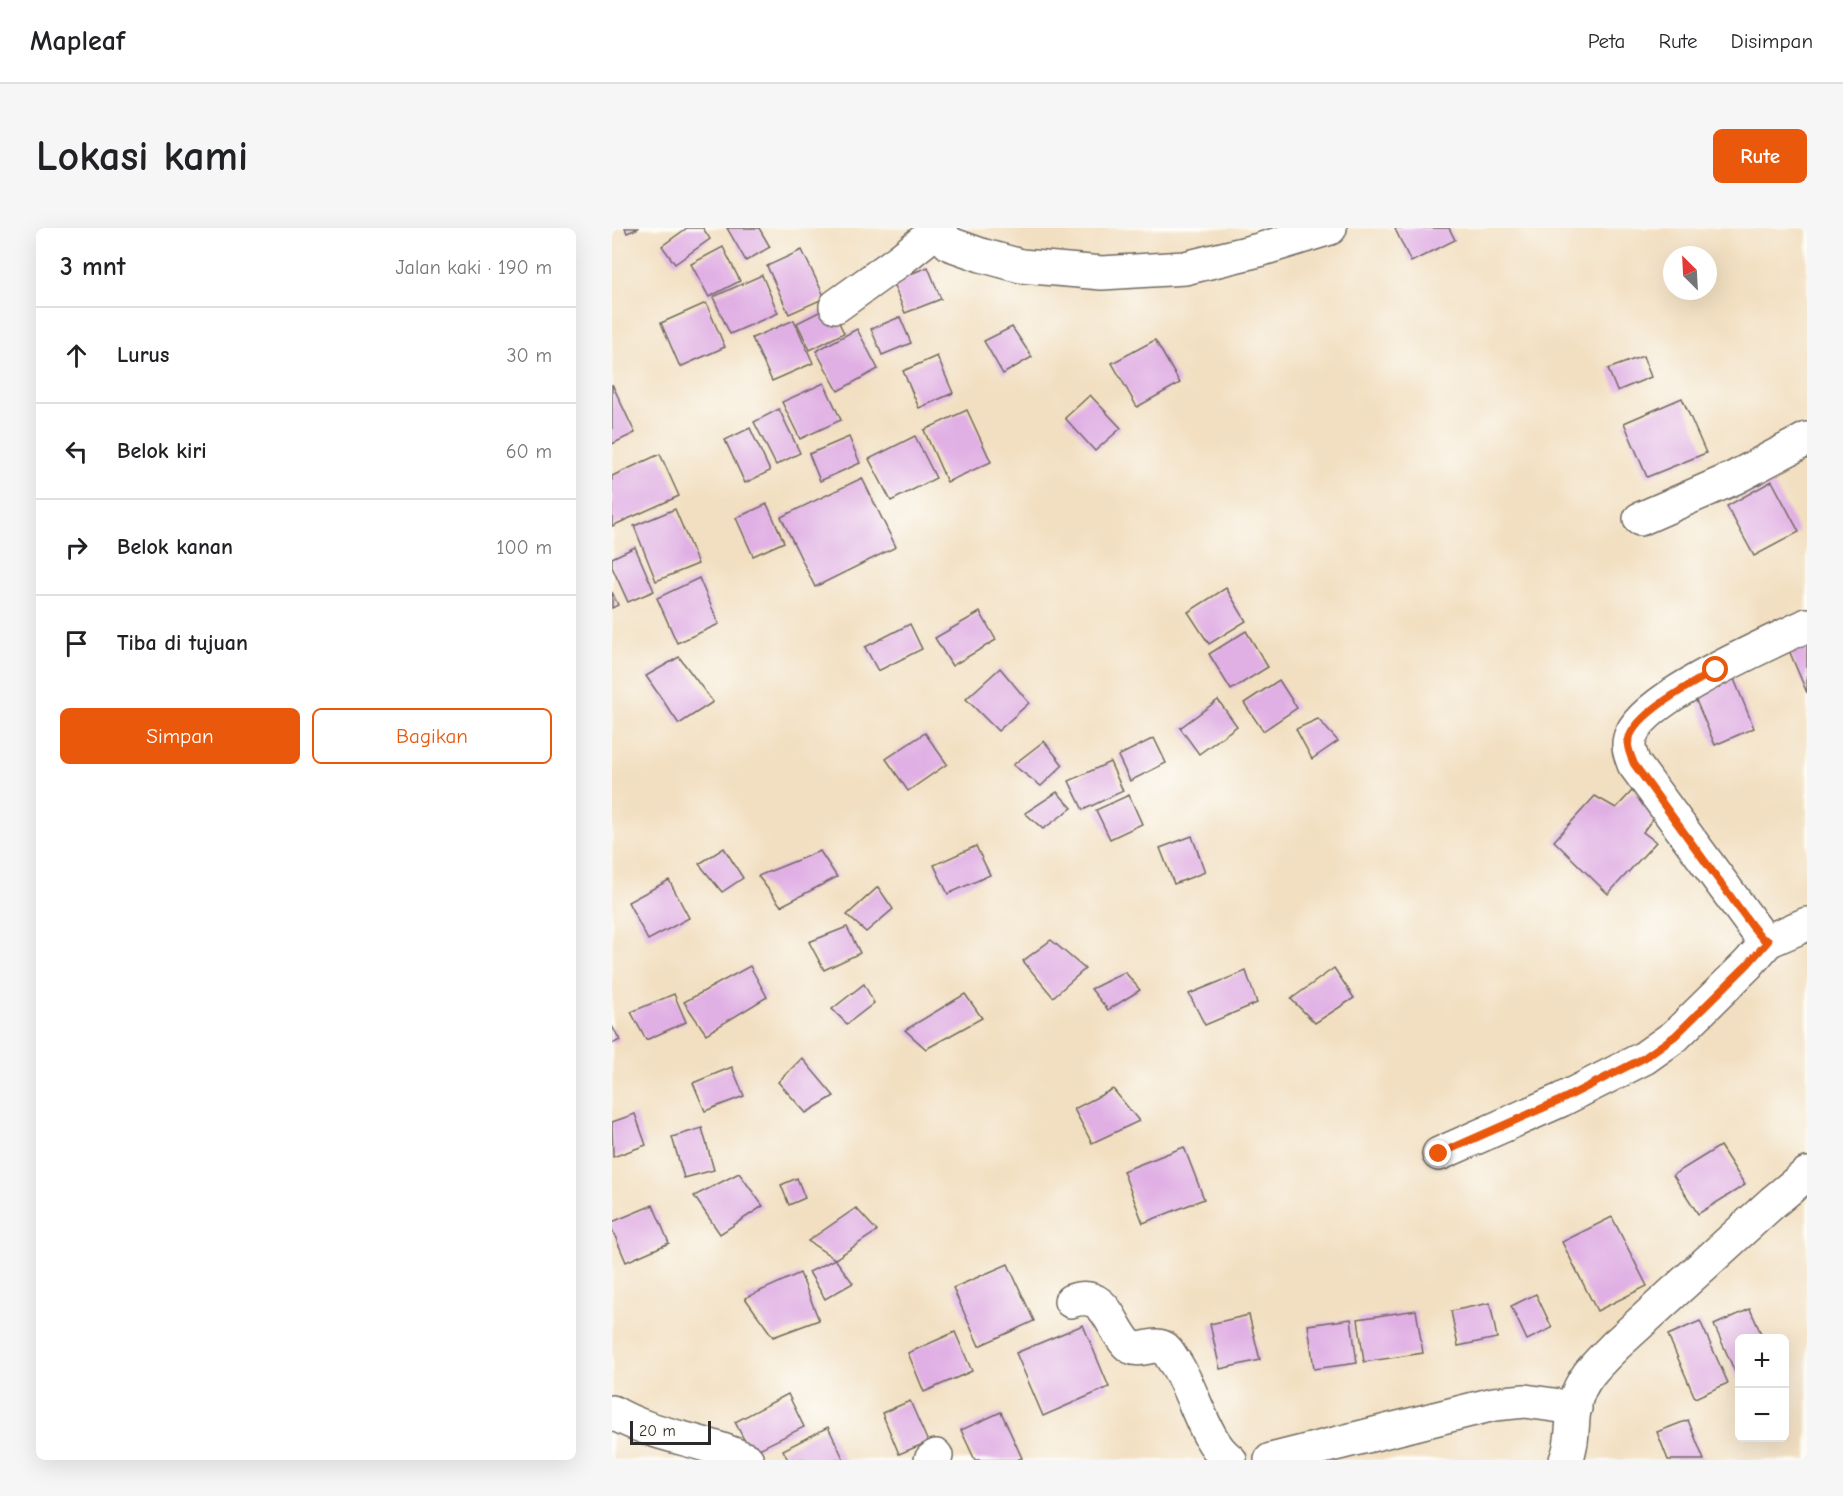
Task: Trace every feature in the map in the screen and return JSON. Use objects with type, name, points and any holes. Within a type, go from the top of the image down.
[{"type":"street","points":[[836,306],[900,260],[935,230],[950,244],[1021,266],[1102,273],[1185,268],[1259,250],[1330,228]]},
{"type":"street","points":[[1640,519],[1734,478],[1807,439]]},
{"type":"street","points":[[1768,941],[1762,938],[1752,926],[1634,764],[1628,745],[1632,733],[1657,705],[1716,670],[1807,625]]},
{"type":"street","points":[[1439,1154],[1561,1100],[1644,1058],[1683,1028],[1768,941],[1807,924]]},
{"type":"street","points":[[1566,1460],[1575,1408],[1581,1388],[1591,1370],[1773,1202],[1807,1174]]},
{"type":"street","points":[[1071,1301],[1085,1298],[1096,1301],[1132,1348],[1141,1350],[1165,1348],[1179,1367],[1212,1438],[1230,1460]]},
{"type":"street","points":[[1272,1460],[1494,1404],[1525,1401],[1575,1408]]},
{"type":"street","points":[[612,1412],[628,1421],[668,1435],[700,1452],[727,1450],[747,1460]]},
{"type":"building","points":[[625,228],[639,228],[627,233]]},
{"type":"building","points":[[687,228],[703,228],[710,239],[675,264],[662,246]]},
{"type":"building","points":[[727,228],[759,228],[770,247],[746,261]]},
{"type":"building","points":[[1396,228],[1449,228],[1455,240],[1411,262]]},
{"type":"building","points":[[723,247],[740,281],[709,297],[691,264]]},
{"type":"building","points":[[802,250],[825,298],[789,314],[767,266]]},
{"type":"building","points":[[928,267],[941,299],[905,313],[892,281]]},
{"type":"building","points":[[762,275],[778,313],[730,334],[713,297]]},
{"type":"building","points":[[706,303],[725,347],[680,367],[661,323]]},
{"type":"building","points":[[831,306],[844,333],[810,350],[797,323]]},
{"type":"building","points":[[900,317],[911,343],[882,355],[871,329]]},
{"type":"building","points":[[794,320],[813,363],[772,381],[752,338]]},
{"type":"building","points":[[1012,327],[1032,357],[1003,374],[984,341]]},
{"type":"building","points":[[857,329],[878,369],[838,391],[816,351]]},
{"type":"building","points":[[1155,340],[1180,383],[1137,407],[1112,363]]},
{"type":"building","points":[[937,356],[953,393],[919,408],[903,371]]},
{"type":"building","points":[[1643,356],[1651,377],[1617,391],[1608,369]]},
{"type":"building","points":[[824,383],[841,420],[800,439],[782,402]]},
{"type":"building","points":[[612,384],[635,433],[612,444]]},
{"type":"building","points":[[1090,395],[1121,428],[1095,451],[1065,418]]},
{"type":"building","points":[[1682,398],[1706,453],[1647,477],[1624,423]]},
{"type":"building","points":[[779,409],[800,453],[776,465],[754,422]]},
{"type":"building","points":[[967,410],[991,462],[947,482],[924,430]]},
{"type":"building","points":[[750,428],[770,471],[745,483],[725,440]]},
{"type":"building","points":[[915,436],[936,478],[891,501],[869,459]]},
{"type":"building","points":[[849,437],[860,463],[820,481],[809,454]]},
{"type":"building","points":[[660,454],[679,496],[612,526],[612,476]]},
{"type":"building","points":[[862,478],[896,547],[815,587],[781,517]]},
{"type":"building","points":[[1772,481],[1799,532],[1754,556],[1727,506]]},
{"type":"building","points":[[767,504],[784,542],[753,556],[736,518]]},
{"type":"building","points":[[675,509],[698,564],[656,581],[634,526]]},
{"type":"building","points":[[635,547],[654,591],[628,602],[612,567],[612,558]]},
{"type":"building","points":[[699,578],[719,624],[677,643],[657,598]]},
{"type":"building","points":[[1226,588],[1246,621],[1209,644],[1188,612]]},
{"type":"building","points":[[612,592],[618,605],[612,608]]},
{"type":"building","points":[[980,612],[996,640],[952,666],[935,638]]},
{"type":"building","points":[[910,624],[922,649],[878,671],[865,647]]},
{"type":"building","points":[[1246,631],[1268,667],[1231,690],[1209,654]]},
{"type":"building","points":[[1807,640],[1807,693],[1788,648]]},
{"type":"building","points":[[679,657],[713,702],[679,724],[646,676]]},
{"type":"building","points":[[1000,668],[1029,703],[998,731],[966,699]]},
{"type":"building","points":[[1732,674],[1754,728],[1715,745],[1692,691]]},
{"type":"building","points":[[1279,680],[1297,708],[1263,731],[1244,703]]},
{"type":"building","points":[[1218,700],[1237,726],[1199,754],[1180,728]]},
{"type":"building","points":[[1318,719],[1338,741],[1312,759],[1296,729]]},
{"type":"building","points":[[925,733],[947,764],[908,791],[886,759]]},
{"type":"building","points":[[1154,738],[1166,763],[1130,781],[1118,756]]},
{"type":"building","points":[[1044,741],[1063,765],[1041,786],[1013,765]]},
{"type":"building","points":[[1110,762],[1123,791],[1083,810],[1069,781]]},
{"type":"building","points":[[1632,791],[1659,810],[1643,832],[1656,842],[1608,894],[1554,841],[1595,796],[1616,808]]},
{"type":"building","points":[[1057,792],[1072,808],[1043,829],[1025,813]]},
{"type":"building","points":[[1129,795],[1142,824],[1110,839],[1096,810]]},
{"type":"building","points":[[1192,836],[1205,872],[1174,884],[1160,848]]},
{"type":"building","points":[[976,846],[990,875],[948,894],[934,865]]},
{"type":"building","points":[[724,848],[743,878],[722,892],[699,864]]},
{"type":"building","points":[[820,851],[837,877],[781,906],[758,876]]},
{"type":"building","points":[[669,880],[689,918],[648,940],[628,902]]},
{"type":"building","points":[[878,887],[893,909],[866,932],[847,915]]},
{"type":"building","points":[[847,927],[860,953],[824,970],[809,942]]},
{"type":"building","points":[[1051,940],[1085,969],[1053,997],[1023,961]]},
{"type":"building","points":[[750,966],[767,997],[706,1034],[684,1002]]},
{"type":"building","points":[[1334,968],[1354,998],[1315,1023],[1291,999]]},
{"type":"building","points":[[1246,971],[1257,1003],[1205,1025],[1189,994]]},
{"type":"building","points":[[1125,972],[1140,990],[1108,1010],[1091,989]]},
{"type":"building","points":[[864,984],[874,1003],[847,1024],[832,1009]]},
{"type":"building","points":[[674,994],[686,1022],[646,1040],[631,1012]]},
{"type":"building","points":[[965,994],[982,1018],[926,1049],[905,1030]]},
{"type":"building","points":[[612,1026],[620,1040],[612,1044]]},
{"type":"building","points":[[802,1058],[834,1096],[806,1113],[778,1082]]},
{"type":"building","points":[[732,1067],[744,1096],[705,1111],[693,1083]]},
{"type":"building","points":[[1113,1089],[1139,1121],[1092,1143],[1074,1109]]},
{"type":"building","points":[[635,1114],[646,1145],[613,1157],[612,1122]]},
{"type":"building","points":[[702,1128],[714,1170],[684,1178],[672,1137]]},
{"type":"building","points":[[1720,1146],[1745,1185],[1698,1214],[1673,1175]]},
{"type":"building","points":[[1184,1147],[1204,1199],[1143,1223],[1123,1171]]},
{"type":"building","points":[[739,1173],[763,1206],[720,1234],[694,1196]]},
{"type":"building","points":[[797,1178],[805,1198],[789,1205],[781,1185]]},
{"type":"building","points":[[653,1205],[669,1243],[626,1262],[612,1229],[612,1222]]},
{"type":"building","points":[[856,1208],[877,1231],[835,1259],[808,1241]]},
{"type":"building","points":[[1612,1217],[1647,1286],[1597,1311],[1562,1242]]},
{"type":"building","points":[[835,1259],[853,1283],[825,1299],[809,1272]]},
{"type":"building","points":[[1008,1264],[1034,1321],[979,1346],[953,1288]]},
{"type":"building","points":[[800,1273],[819,1320],[773,1337],[745,1298]]},
{"type":"building","points":[[1536,1294],[1552,1328],[1527,1340],[1511,1306]]},
{"type":"building","points":[[1490,1303],[1497,1338],[1458,1346],[1451,1311]]},
{"type":"building","points":[[1750,1309],[1761,1334],[1735,1334],[1735,1372],[1714,1325]]},
{"type":"building","points":[[1416,1310],[1423,1353],[1364,1362],[1358,1319]]},
{"type":"building","points":[[1249,1315],[1260,1360],[1220,1369],[1210,1324]]},
{"type":"building","points":[[1351,1319],[1357,1363],[1314,1369],[1308,1325]]},
{"type":"building","points":[[1700,1321],[1728,1383],[1695,1398],[1668,1335]]},
{"type":"building","points":[[1083,1325],[1109,1387],[1043,1416],[1016,1353]]},
{"type":"building","points":[[955,1332],[972,1371],[924,1392],[908,1353]]},
{"type":"building","points":[[788,1394],[804,1427],[751,1453],[735,1422]]},
{"type":"building","points":[[910,1401],[928,1442],[899,1454],[882,1413]]},
{"type":"building","points":[[1001,1412],[1022,1458],[975,1460],[961,1430]]},
{"type":"building","points":[[1688,1420],[1704,1460],[1668,1460],[1657,1432]]},
{"type":"building","points":[[828,1427],[844,1460],[788,1460],[783,1450]]},
{"type":"route","points":[[1439,1154],[1561,1100],[1644,1058],[1675,1036],[1723,990],[1768,941],[1762,938],[1752,926],[1634,764],[1628,745],[1632,733],[1657,705],[1716,670]]}]
